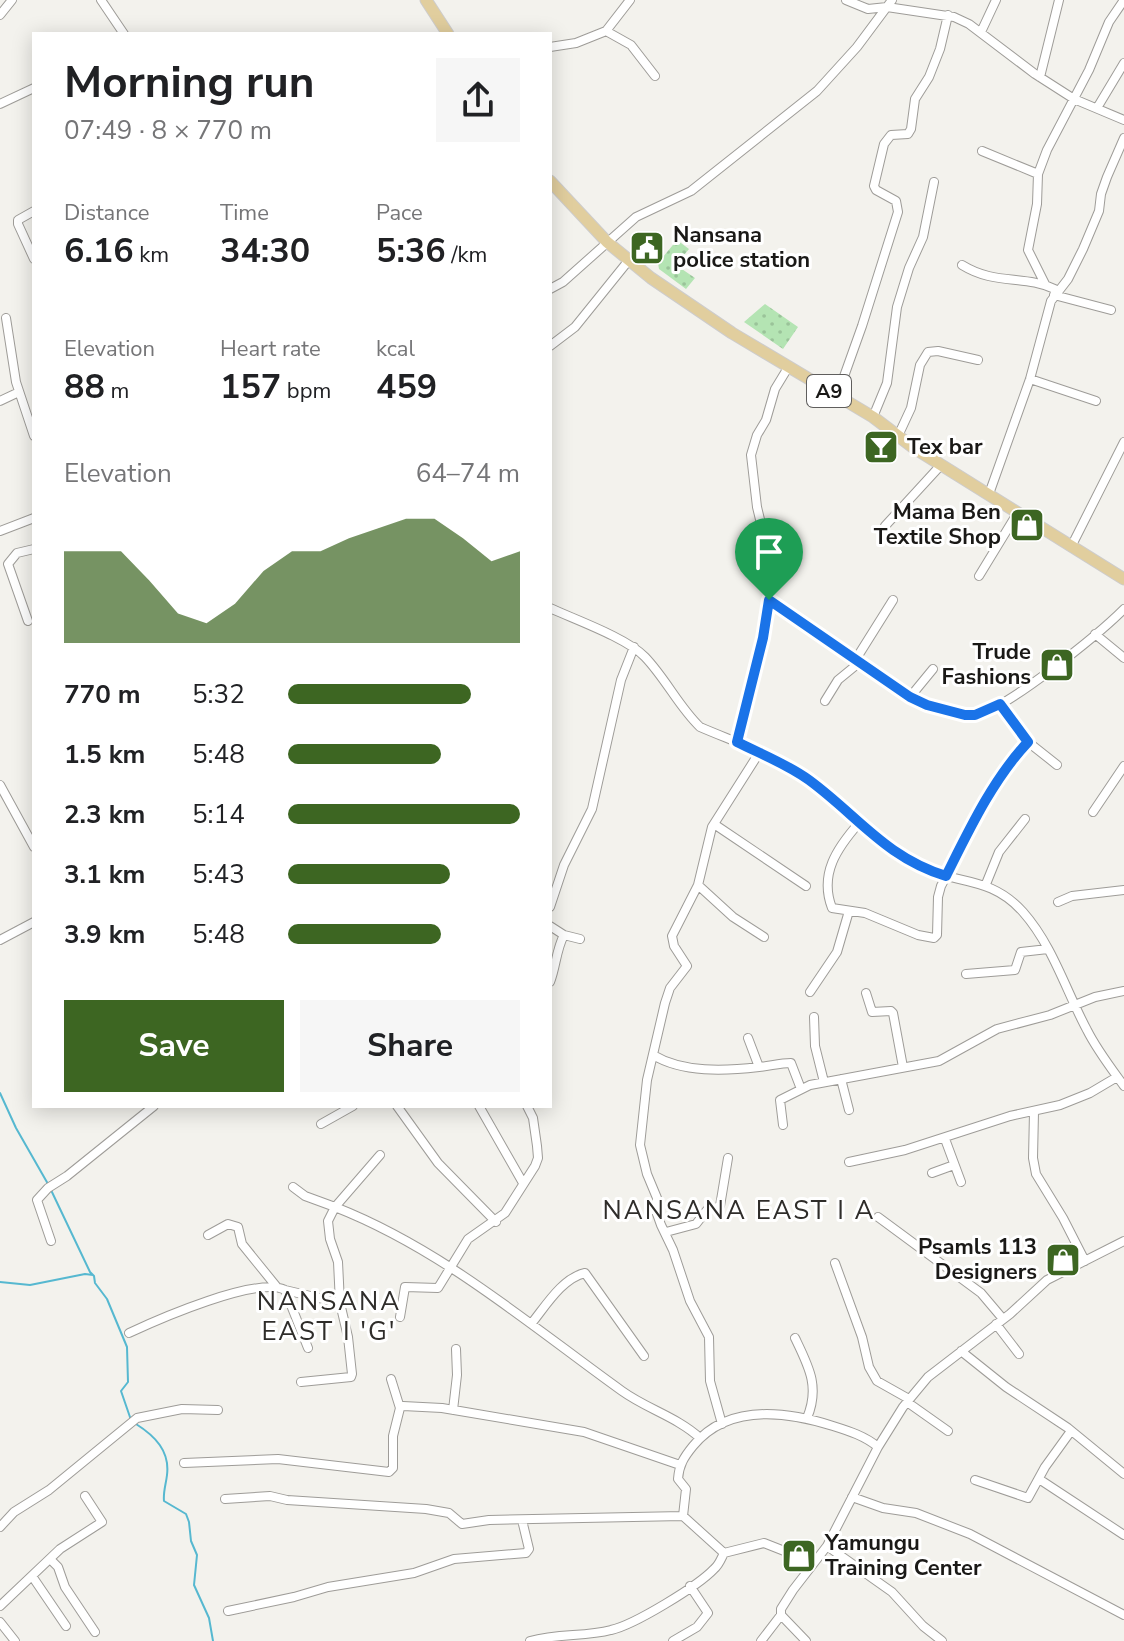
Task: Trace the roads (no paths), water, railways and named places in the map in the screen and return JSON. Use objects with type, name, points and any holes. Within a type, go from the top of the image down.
[{"type":"main road","points":[[426,0],[447,32]]},
{"type":"main road","name":"A9","points":[[552,183],[607,242],[732,333],[873,417],[941,465],[1124,579]]},
{"type":"street","points":[[0,15],[12,0]]},
{"type":"street","points":[[101,0],[123,32]]},
{"type":"street","points":[[552,47],[576,43],[606,31],[630,0]]},
{"type":"street","points":[[846,0],[868,9],[890,3],[962,20],[1074,99],[1124,120]]},
{"type":"street","points":[[981,32],[996,0]]},
{"type":"street","points":[[1040,77],[1059,0]]},
{"type":"street","points":[[1111,310],[1056,293],[1045,284],[1028,250],[1037,204],[1038,174],[1047,150],[1109,22],[1124,0]]},
{"type":"street","points":[[552,288],[563,282],[636,217],[691,191],[817,91],[857,47],[890,3]]},
{"type":"street","points":[[837,396],[898,212],[896,201],[874,186],[884,144],[891,135],[908,134],[911,129],[915,99],[929,77],[940,49],[948,15]]},
{"type":"street","points":[[606,31],[631,45],[655,76]]},
{"type":"street","points":[[1097,108],[1124,63]]},
{"type":"street","points":[[0,104],[32,89]]},
{"type":"street","points":[[989,494],[1030,379],[1041,332],[1056,293],[1068,279],[1083,249],[1099,211],[1107,177],[1124,138]]},
{"type":"street","points":[[982,151],[1038,174]]},
{"type":"street","points":[[873,417],[887,383],[894,317],[901,290],[923,237],[934,182]]},
{"type":"street","points":[[32,212],[18,220],[18,224],[32,255]]},
{"type":"street","points":[[552,344],[575,327],[629,260]]},
{"type":"street","points":[[962,265],[987,277],[1045,284]]},
{"type":"street","points":[[6,318],[8,344],[19,392],[32,430]]},
{"type":"street","points":[[898,436],[911,408],[920,365],[928,352],[938,351],[978,360]]},
{"type":"street","points":[[737,742],[763,638],[769,600],[769,557],[757,507],[751,455],[775,389],[789,366]]},
{"type":"street","points":[[1030,379],[1096,401]]},
{"type":"street","points":[[0,401],[19,392]]},
{"type":"street","points":[[1071,547],[1124,442]]},
{"type":"street","points":[[885,526],[941,465]]},
{"type":"street","points":[[979,576],[1018,512]]},
{"type":"street","points":[[0,531],[32,519]]},
{"type":"street","points":[[28,621],[8,564],[17,553],[32,549]]},
{"type":"street","points":[[769,600],[910,697],[965,715],[975,715],[1000,704],[1124,609]]},
{"type":"street","points":[[825,701],[838,680],[858,661],[893,600]]},
{"type":"street","points":[[552,609],[634,647],[700,727],[793,765],[912,864],[946,876],[986,884],[1010,898],[1034,926],[1048,949],[1094,1043],[1124,1086]]},
{"type":"street","points":[[1095,634],[1124,658]]},
{"type":"street","points":[[552,901],[564,865],[592,809],[621,680],[634,647]]},
{"type":"street","points":[[910,697],[933,669]]},
{"type":"street","points":[[1000,704],[1028,742],[1057,765]]},
{"type":"street","points":[[859,823],[841,844],[827,876],[832,908],[865,913],[918,935],[934,938],[937,935],[938,897],[946,876],[987,801],[1028,742]]},
{"type":"street","points":[[722,1424],[710,1381],[709,1337],[690,1301],[656,1211],[657,1198],[640,1145],[653,1055],[670,988],[687,966],[674,946],[672,936],[698,885],[714,824],[759,753]]},
{"type":"street","points":[[1093,812],[1124,766]]},
{"type":"street","points":[[0,785],[3,798],[32,844]]},
{"type":"street","points":[[986,884],[999,852],[1025,819]]},
{"type":"street","points":[[714,824],[806,886]]},
{"type":"street","points":[[698,885],[733,917],[764,937]]},
{"type":"street","points":[[1058,902],[1072,896],[1124,890]]},
{"type":"street","points":[[810,992],[837,952],[849,911]]},
{"type":"street","points":[[0,940],[32,923]]},
{"type":"street","points":[[552,927],[564,935],[580,939]]},
{"type":"street","points":[[552,976],[564,935]]},
{"type":"street","points":[[966,974],[1015,970],[1021,952],[1048,949]]},
{"type":"street","points":[[783,1125],[780,1100],[801,1089],[939,1061],[985,1034],[1095,997],[1124,991]]},
{"type":"street","points":[[866,993],[872,1012],[893,1013],[903,1067]]},
{"type":"street","points":[[814,1017],[815,1046],[824,1082]]},
{"type":"street","points":[[748,1038],[759,1067]]},
{"type":"street","points":[[653,1055],[670,1064],[701,1070],[791,1063],[801,1089]]},
{"type":"street","points":[[849,1162],[882,1157],[1010,1116],[1078,1099],[1117,1077]]},
{"type":"street","points":[[841,1079],[849,1110]]},
{"type":"street","points":[[51,1241],[37,1200],[151,1108]]},
{"type":"street","points":[[321,1124],[349,1108]]},
{"type":"street","points":[[398,1108],[438,1163],[496,1222]]},
{"type":"street","points":[[480,1108],[523,1183]]},
{"type":"street","points":[[400,1317],[405,1287],[438,1288],[468,1239],[496,1222],[511,1207],[538,1158],[533,1118],[528,1108]]},
{"type":"street","points":[[1034,1112],[1033,1158],[1036,1174],[1085,1261]]},
{"type":"street","points":[[945,1139],[961,1182]]},
{"type":"street","points":[[301,1382],[351,1377],[348,1337],[340,1303],[338,1262],[328,1221],[335,1207],[380,1155]]},
{"type":"street","points":[[666,1232],[696,1224],[707,1210],[720,1206],[728,1158]]},
{"type":"street","points":[[932,1173],[954,1165]]},
{"type":"street","points":[[293,1187],[305,1196],[381,1227],[451,1269],[637,1402],[672,1418],[700,1438]]},
{"type":"street","points":[[878,1217],[981,1293],[1019,1354]]},
{"type":"street","points":[[208,1235],[228,1224],[238,1227],[242,1244],[280,1288],[308,1348]]},
{"type":"street","points":[[761,1641],[781,1615],[781,1609],[793,1590],[827,1546],[878,1447],[908,1400],[928,1377],[1047,1280],[1124,1241]]},
{"type":"street","points":[[835,1263],[862,1337],[869,1367],[877,1381],[948,1431]]},
{"type":"street","points":[[531,1324],[556,1293],[585,1273],[644,1356]]},
{"type":"street","points":[[129,1333],[171,1313],[255,1287],[280,1288],[340,1303]]},
{"type":"street","points":[[795,1338],[814,1390],[807,1418]]},
{"type":"street","points":[[453,1410],[456,1349]]},
{"type":"street","points":[[961,1351],[1124,1474]]},
{"type":"street","points":[[184,1463],[278,1459],[389,1472],[393,1468],[393,1436],[400,1408],[391,1379]]},
{"type":"street","points":[[400,1408],[453,1410],[584,1432],[680,1465]]},
{"type":"street","points":[[2,1522],[49,1490],[134,1421],[182,1409],[218,1410]]},
{"type":"street","points":[[683,1516],[686,1489],[678,1479],[680,1465],[700,1438],[722,1424],[757,1413],[792,1415],[853,1433],[878,1447]]},
{"type":"street","points":[[975,1480],[1026,1499],[1071,1431]]},
{"type":"street","points":[[1039,1479],[1124,1535]]},
{"type":"street","points":[[0,1606],[50,1559],[102,1522],[85,1496]]},
{"type":"street","points":[[225,1499],[270,1496],[287,1500],[426,1509],[449,1513],[462,1524],[489,1520],[683,1516],[724,1553]]},
{"type":"street","points":[[852,1497],[883,1508],[916,1513],[970,1534],[1124,1615]]},
{"type":"street","points":[[228,1611],[328,1587],[414,1573],[454,1559],[526,1553],[529,1549],[522,1520]]},
{"type":"street","points":[[530,1641],[555,1635],[614,1630],[664,1604],[714,1570],[724,1553],[764,1543],[792,1553],[811,1567]]},
{"type":"street","points":[[827,1546],[892,1592],[923,1626],[942,1641]]},
{"type":"street","points":[[50,1559],[58,1567],[65,1587],[95,1632]]},
{"type":"street","points":[[32,1576],[66,1626]]},
{"type":"street","points":[[673,1641],[697,1627],[708,1613],[690,1586]]},
{"type":"street","points":[[781,1615],[806,1641]]},
{"type":"street","points":[[0,1622],[15,1641]]},
{"type":"waterway","points":[[0,1093],[48,1184]]},
{"type":"waterway","points":[[51,1190],[95,1283],[107,1299],[127,1347],[128,1382],[121,1391],[131,1420]]},
{"type":"waterway","points":[[0,1282],[30,1285],[93,1275]]},
{"type":"waterway","points":[[136,1424],[164,1451],[167,1466],[164,1501],[186,1514],[189,1522],[191,1541],[197,1555],[194,1585],[209,1618],[213,1641]]},
{"type":"place","name":"Nansana police station","points":[[647,248]]},
{"type":"place","name":"Tex bar","points":[[881,447]]},
{"type":"place","name":"Mama Ben Textile Shop","points":[[1027,525]]},
{"type":"place","name":"Trude Fashions","points":[[1057,665]]},
{"type":"place","name":"Psamls 113 Designers","points":[[1063,1260]]},
{"type":"place","name":"Yamungu Training Center","points":[[799,1556]]},
{"type":"district","name":"NANSANA EAST I A","points":[[739,1210]]},
{"type":"district","name":"NANSANA EAST I 'G'","points":[[329,1316]]}]
